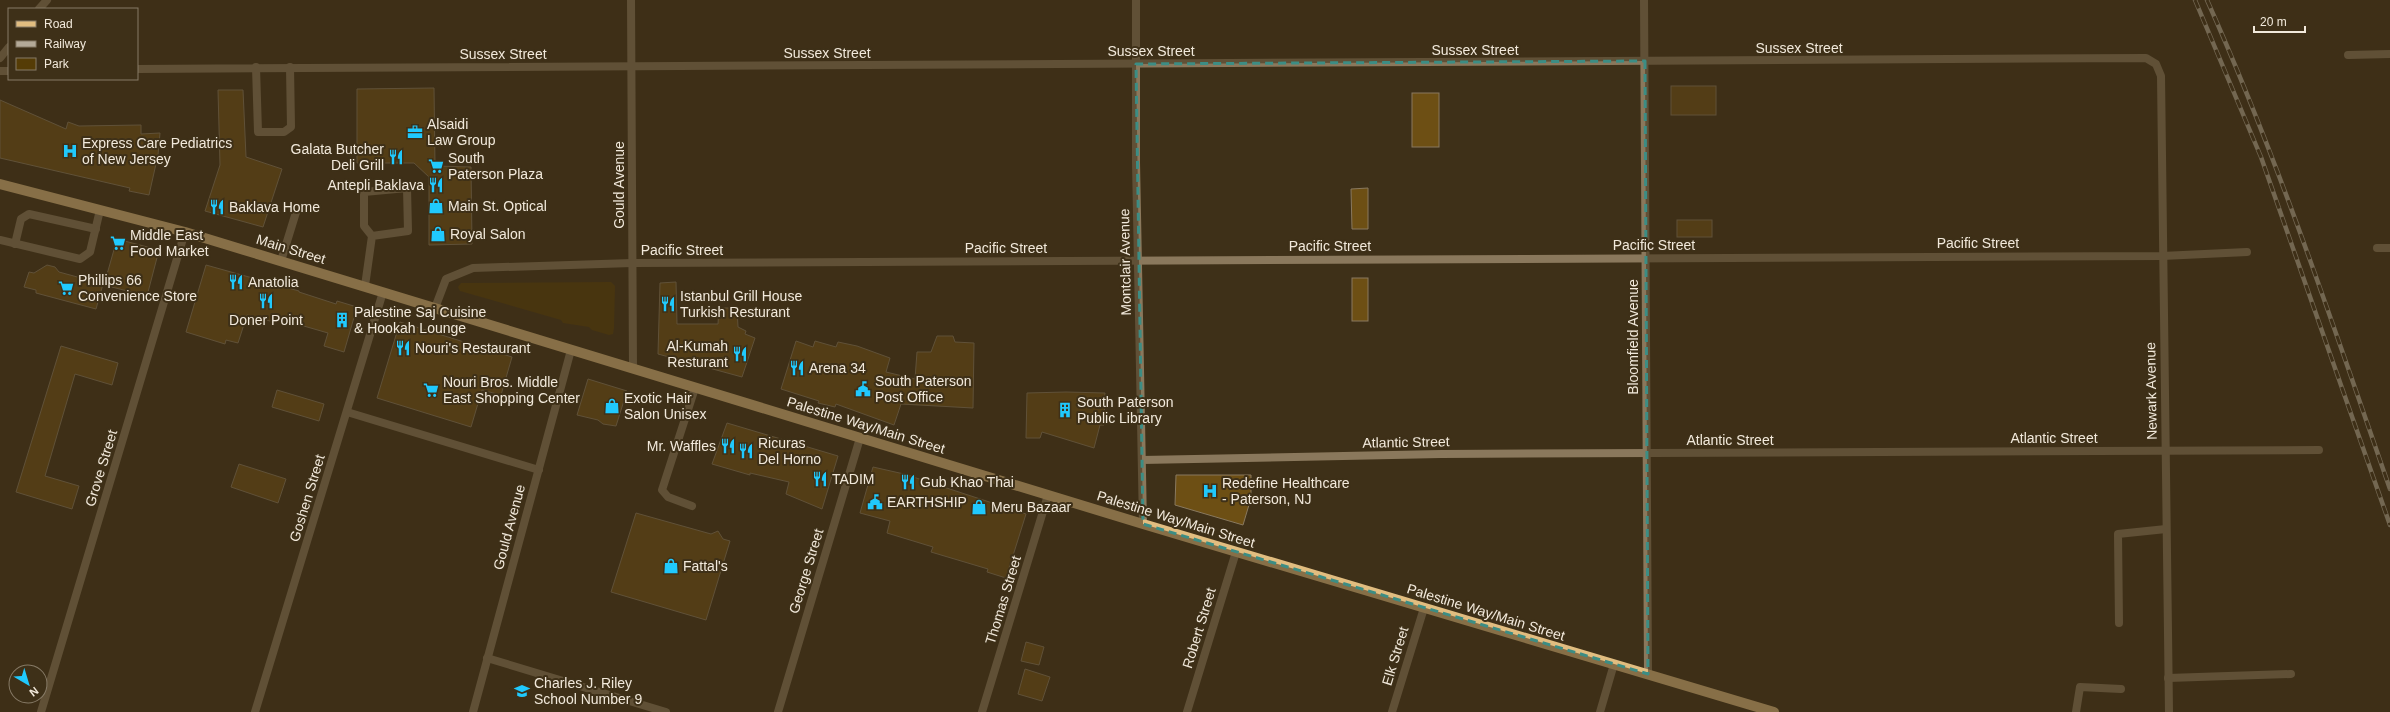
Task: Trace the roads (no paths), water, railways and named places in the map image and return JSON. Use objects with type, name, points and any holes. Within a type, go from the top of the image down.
[{"type":"main road","name":"Main Street","points":[[0,184],[185,232],[571,350]]},
{"type":"main road","name":"Palestine Way/Main Street","points":[[571,350],[1142,524],[1774,712]]},
{"type":"street","points":[[41,8],[47,0]]},
{"type":"street","name":"Gould Avenue","points":[[631,0],[633,369]]},
{"type":"street","name":"Montclair Avenue","points":[[1136,0],[1142,524]]},
{"type":"street","name":"Bloomfield Avenue","points":[[1644,0],[1648,674]]},
{"type":"street","points":[[0,58],[8,48]]},
{"type":"street","points":[[2348,55],[2390,54]]},
{"type":"street","name":"Sussex Street","points":[[138,69],[256,67],[631,68],[2146,58],[2156,64],[2159,70]]},
{"type":"street","points":[[256,67],[258,132],[284,132],[291,127],[290,67]]},
{"type":"street","name":"Newark Avenue","points":[[2159,70],[2161,76],[2164,451],[2169,712]]},
{"type":"street","points":[[365,286],[372,236],[364,226],[364,192],[407,188],[408,231],[372,236]]},
{"type":"street","points":[[281,261],[297,209]]},
{"type":"street","points":[[0,240],[80,260],[90,252],[100,210]]},
{"type":"street","points":[[14,244],[21,219],[29,214],[96,229]]},
{"type":"street","name":"Grove Street","points":[[41,712],[185,232]]},
{"type":"street","points":[[2377,248],[2390,248]]},
{"type":"street","name":"Pacific Street","points":[[436,308],[446,279],[473,268],[632,263],[2162,256],[2247,252]]},
{"type":"street","name":"Goshen Street","points":[[255,712],[383,292]]},
{"type":"street","name":"Gould Avenue","points":[[473,712],[571,350]]},
{"type":"street","points":[[692,506],[668,497],[662,490],[695,388]]},
{"type":"street","points":[[347,412],[539,470]]},
{"type":"street","name":"George Street","points":[[778,712],[860,438]]},
{"type":"street","name":"Atlantic Street","points":[[1142,460],[1434,454],[2319,450]]},
{"type":"street","name":"Thomas Street","points":[[982,712],[1048,495]]},
{"type":"street","points":[[2119,624],[2118,534],[2166,529]]},
{"type":"street","name":"Robert Street","points":[[1187,712],[1236,552]]},
{"type":"street","name":"Elk Street","points":[[1392,712],[1424,608]]},
{"type":"street","points":[[487,658],[666,712]]},
{"type":"street","points":[[1600,712],[1614,664]]},
{"type":"street","points":[[2168,678],[2291,674]]},
{"type":"street","points":[[2076,712],[2080,687],[2121,689]]},
{"type":"railway","points":[[2195,0],[2261,157],[2390,525]]},
{"type":"railway","points":[[2207,0],[2258,120],[2281,181],[2326,304],[2390,489]]},
{"type":"place","name":"Alsaidi Law Group","points":[[415,132]]},
{"type":"place","name":"Express Care Pediatrics of New Jersey","points":[[70,151]]},
{"type":"place","name":"Galata Butcher Deli Grill","points":[[396,157]]},
{"type":"place","name":"South Paterson Plaza","points":[[436,166]]},
{"type":"place","name":"Antepli Baklava","points":[[436,185]]},
{"type":"place","name":"Main St. Optical","points":[[436,206]]},
{"type":"place","name":"Baklava Home","points":[[217,207]]},
{"type":"place","name":"Royal Salon","points":[[438,234]]},
{"type":"place","name":"Middle East Food Market","points":[[118,243]]},
{"type":"place","name":"Anatolia","points":[[236,282]]},
{"type":"place","name":"Phillips 66 Convenience Store","points":[[66,288]]},
{"type":"place","name":"Doner Point","points":[[266,301]]},
{"type":"place","name":"Istanbul Grill House Turkish Resturant","points":[[668,304]]},
{"type":"place","name":"Palestine Saj Cuisine & Hookah Lounge","points":[[342,320]]},
{"type":"place","name":"Nouri's Restaurant","points":[[403,348]]},
{"type":"place","name":"Al-Kumah Resturant","points":[[740,354]]},
{"type":"place","name":"Arena 34","points":[[797,368]]},
{"type":"place","name":"South Paterson Post Office","points":[[863,389]]},
{"type":"place","name":"Nouri Bros. Middle East Shopping Center","points":[[431,390]]},
{"type":"place","name":"Exotic Hair Salon Unisex","points":[[612,406]]},
{"type":"place","name":"South Paterson Public Library","points":[[1065,410]]},
{"type":"place","name":"Mr. Waffles","points":[[728,446]]},
{"type":"place","name":"Ricuras Del Horno","points":[[746,451]]},
{"type":"place","name":"TADIM","points":[[820,479]]},
{"type":"place","name":"Gub Khao Thai","points":[[908,482]]},
{"type":"place","name":"Redefine Healthcare - Paterson, NJ","points":[[1210,491]]},
{"type":"place","name":"EARTHSHIP","points":[[875,502]]},
{"type":"place","name":"Meru Bazaar","points":[[979,507]]},
{"type":"place","name":"Fattal's","points":[[671,566]]},
{"type":"place","name":"Charles J. Riley School Number 9","points":[[522,691]]}]
